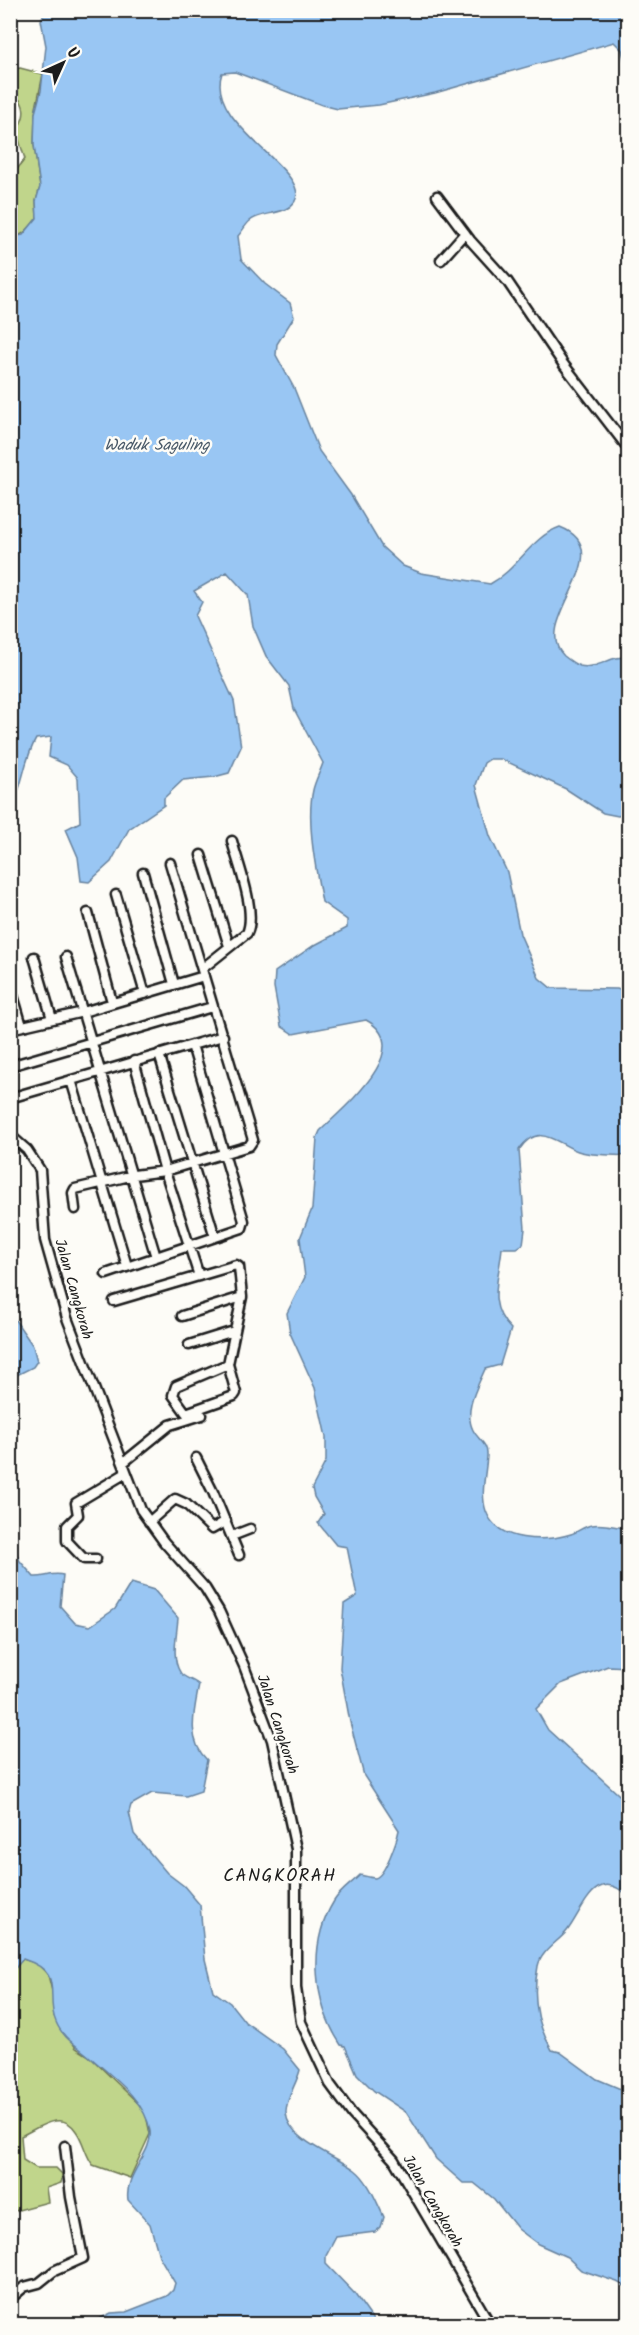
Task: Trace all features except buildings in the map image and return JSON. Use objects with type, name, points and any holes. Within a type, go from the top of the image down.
[{"type":"street","points":[[436,196],[507,280],[558,357],[628,448]]},
{"type":"street","points":[[441,260],[465,233]]},
{"type":"street","points":[[10,1029],[83,1012],[145,994],[203,972],[229,946],[247,933],[250,926],[249,904],[232,841]]},
{"type":"street","points":[[201,855],[229,946]]},
{"type":"street","points":[[75,1209],[73,1193],[75,1189],[134,1175],[165,1171],[249,1146],[253,1140],[170,862]]},
{"type":"street","points":[[143,873],[174,984]]},
{"type":"street","points":[[116,895],[145,994]]},
{"type":"street","points":[[88,913],[112,1002]]},
{"type":"street","points":[[34,957],[52,1019]]},
{"type":"street","points":[[66,957],[99,1071],[134,1175],[156,1257]]},
{"type":"street","points":[[10,985],[22,1026]]},
{"type":"street","points":[[10,1066],[212,1006]]},
{"type":"street","points":[[10,1098],[223,1036]]},
{"type":"street","points":[[106,1274],[242,1228],[244,1221],[192,1045]]},
{"type":"street","points":[[159,1054],[215,1237]]},
{"type":"street","points":[[134,1061],[165,1171],[199,1276]]},
{"type":"street","points":[[71,1080],[127,1266]]},
{"type":"street","name":"Jalan Cangkorah","points":[[10,1135],[27,1150],[40,1170],[43,1179],[42,1213],[48,1257],[72,1336],[126,1473],[148,1522],[205,1588],[219,1611],[241,1658],[272,1740],[296,1849],[297,2003],[301,2022],[318,2062],[338,2097],[394,2160],[490,2325]]},
{"type":"street","points":[[114,1301],[236,1265],[239,1267],[242,1297],[228,1364],[236,1393],[234,1396],[186,1413],[183,1412],[173,1395],[176,1386],[228,1364]]},
{"type":"street","points":[[182,1316],[242,1297]]},
{"type":"street","points":[[189,1345],[234,1330]]},
{"type":"street","points":[[123,1463],[170,1425],[202,1415]]},
{"type":"street","points":[[196,1458],[226,1521],[239,1555]]},
{"type":"street","points":[[96,1559],[84,1559],[68,1543],[67,1526],[78,1515],[76,1503],[126,1473]]},
{"type":"street","points":[[148,1522],[175,1499],[186,1504],[212,1529],[226,1521]]},
{"type":"street","points":[[232,1536],[250,1529]]},
{"type":"street","points":[[10,2299],[24,2287],[39,2283],[54,2271],[83,2258],[71,2197],[65,2146]]},
{"type":"green space","points":[[20,68],[43,74],[35,113],[34,145],[40,187],[36,201],[37,218],[22,234],[11,237],[11,177],[25,159],[19,140],[14,134],[22,122],[24,109],[20,100],[11,98],[10,70]]},
{"type":"green space","points":[[23,1959],[38,1964],[48,1975],[54,1999],[54,2016],[76,2048],[89,2056],[145,2110],[150,2134],[130,2178],[93,2165],[76,2131],[64,2121],[50,2122],[21,2136],[23,2160],[36,2168],[56,2168],[62,2174],[61,2183],[46,2188],[48,2202],[11,2212],[10,1973]]},
{"type":"water","name":"Waduk Saguling","points":[[45,11],[628,11],[628,74],[622,50],[614,42],[435,93],[379,105],[338,109],[235,72],[222,73],[221,92],[228,110],[288,176],[296,189],[295,201],[291,206],[255,218],[247,224],[238,236],[241,259],[265,284],[290,303],[294,317],[277,344],[276,355],[294,388],[319,451],[351,495],[382,547],[403,566],[421,573],[490,584],[509,570],[532,545],[560,527],[577,538],[583,553],[580,570],[557,625],[556,642],[564,656],[580,666],[593,666],[616,658],[628,658],[628,813],[618,816],[603,813],[566,789],[501,759],[490,759],[484,763],[476,785],[490,836],[507,872],[520,934],[539,978],[551,988],[617,989],[628,993],[628,1156],[581,1152],[542,1136],[527,1141],[519,1150],[525,1229],[523,1244],[517,1248],[502,1248],[496,1292],[499,1311],[511,1329],[500,1365],[485,1369],[473,1398],[470,1422],[487,1452],[484,1504],[492,1522],[500,1529],[523,1538],[536,1539],[560,1537],[596,1525],[628,1529],[628,1667],[608,1666],[561,1684],[536,1709],[548,1730],[628,1803],[628,1896],[617,1887],[607,1885],[591,1894],[567,1931],[550,1947],[540,1961],[536,1977],[536,1999],[539,2020],[552,2050],[560,2052],[597,2079],[628,2092],[628,2288],[581,2270],[567,2257],[538,2244],[518,2229],[494,2199],[474,2183],[463,2183],[436,2159],[406,2112],[374,2091],[357,2074],[345,2046],[341,2045],[332,2029],[320,1993],[317,1955],[325,1918],[337,1897],[360,1875],[375,1878],[379,1876],[390,1857],[399,1830],[364,1776],[350,1722],[340,1668],[344,1604],[357,1596],[347,1547],[336,1545],[318,1523],[324,1514],[314,1497],[312,1488],[326,1461],[326,1437],[315,1388],[290,1333],[287,1313],[305,1277],[300,1238],[312,1209],[317,1138],[320,1131],[371,1077],[380,1061],[384,1046],[380,1032],[366,1020],[293,1034],[281,1026],[274,987],[275,972],[313,946],[347,928],[347,920],[322,902],[315,861],[311,831],[311,802],[323,763],[294,709],[289,686],[266,656],[253,626],[248,595],[227,572],[194,591],[202,602],[195,616],[234,701],[241,747],[229,773],[183,780],[164,798],[164,805],[129,829],[111,862],[89,882],[81,881],[78,857],[66,829],[80,822],[78,778],[67,765],[49,757],[51,737],[36,739],[11,807],[10,237],[23,235],[37,218],[36,201],[40,187],[34,145],[35,113],[41,91],[46,46],[41,20]]},
{"type":"water","points":[[11,1314],[33,1346],[37,1361],[33,1367],[11,1378]]},
{"type":"water","points":[[11,1540],[20,1561],[34,1577],[63,1575],[60,1606],[75,1623],[90,1626],[115,1609],[131,1583],[154,1590],[178,1618],[175,1646],[177,1666],[184,1676],[199,1685],[193,1725],[196,1743],[207,1760],[201,1791],[186,1796],[152,1793],[131,1805],[129,1812],[134,1834],[167,1873],[184,1886],[200,1905],[205,1959],[213,1991],[230,2003],[245,2022],[283,2049],[300,2070],[286,2108],[289,2123],[304,2139],[355,2170],[368,2185],[375,2198],[384,2217],[381,2227],[375,2232],[336,2237],[326,2256],[326,2264],[354,2293],[376,2324],[89,2324],[111,2313],[126,2312],[167,2296],[173,2290],[175,2283],[159,2256],[150,2224],[128,2200],[130,2181],[150,2139],[147,2120],[142,2110],[127,2090],[71,2042],[59,2028],[53,2012],[52,1986],[45,1971],[23,1959],[11,1973]]},
{"type":"district","name":"CANGKORAH","points":[[280,1875]]}]
